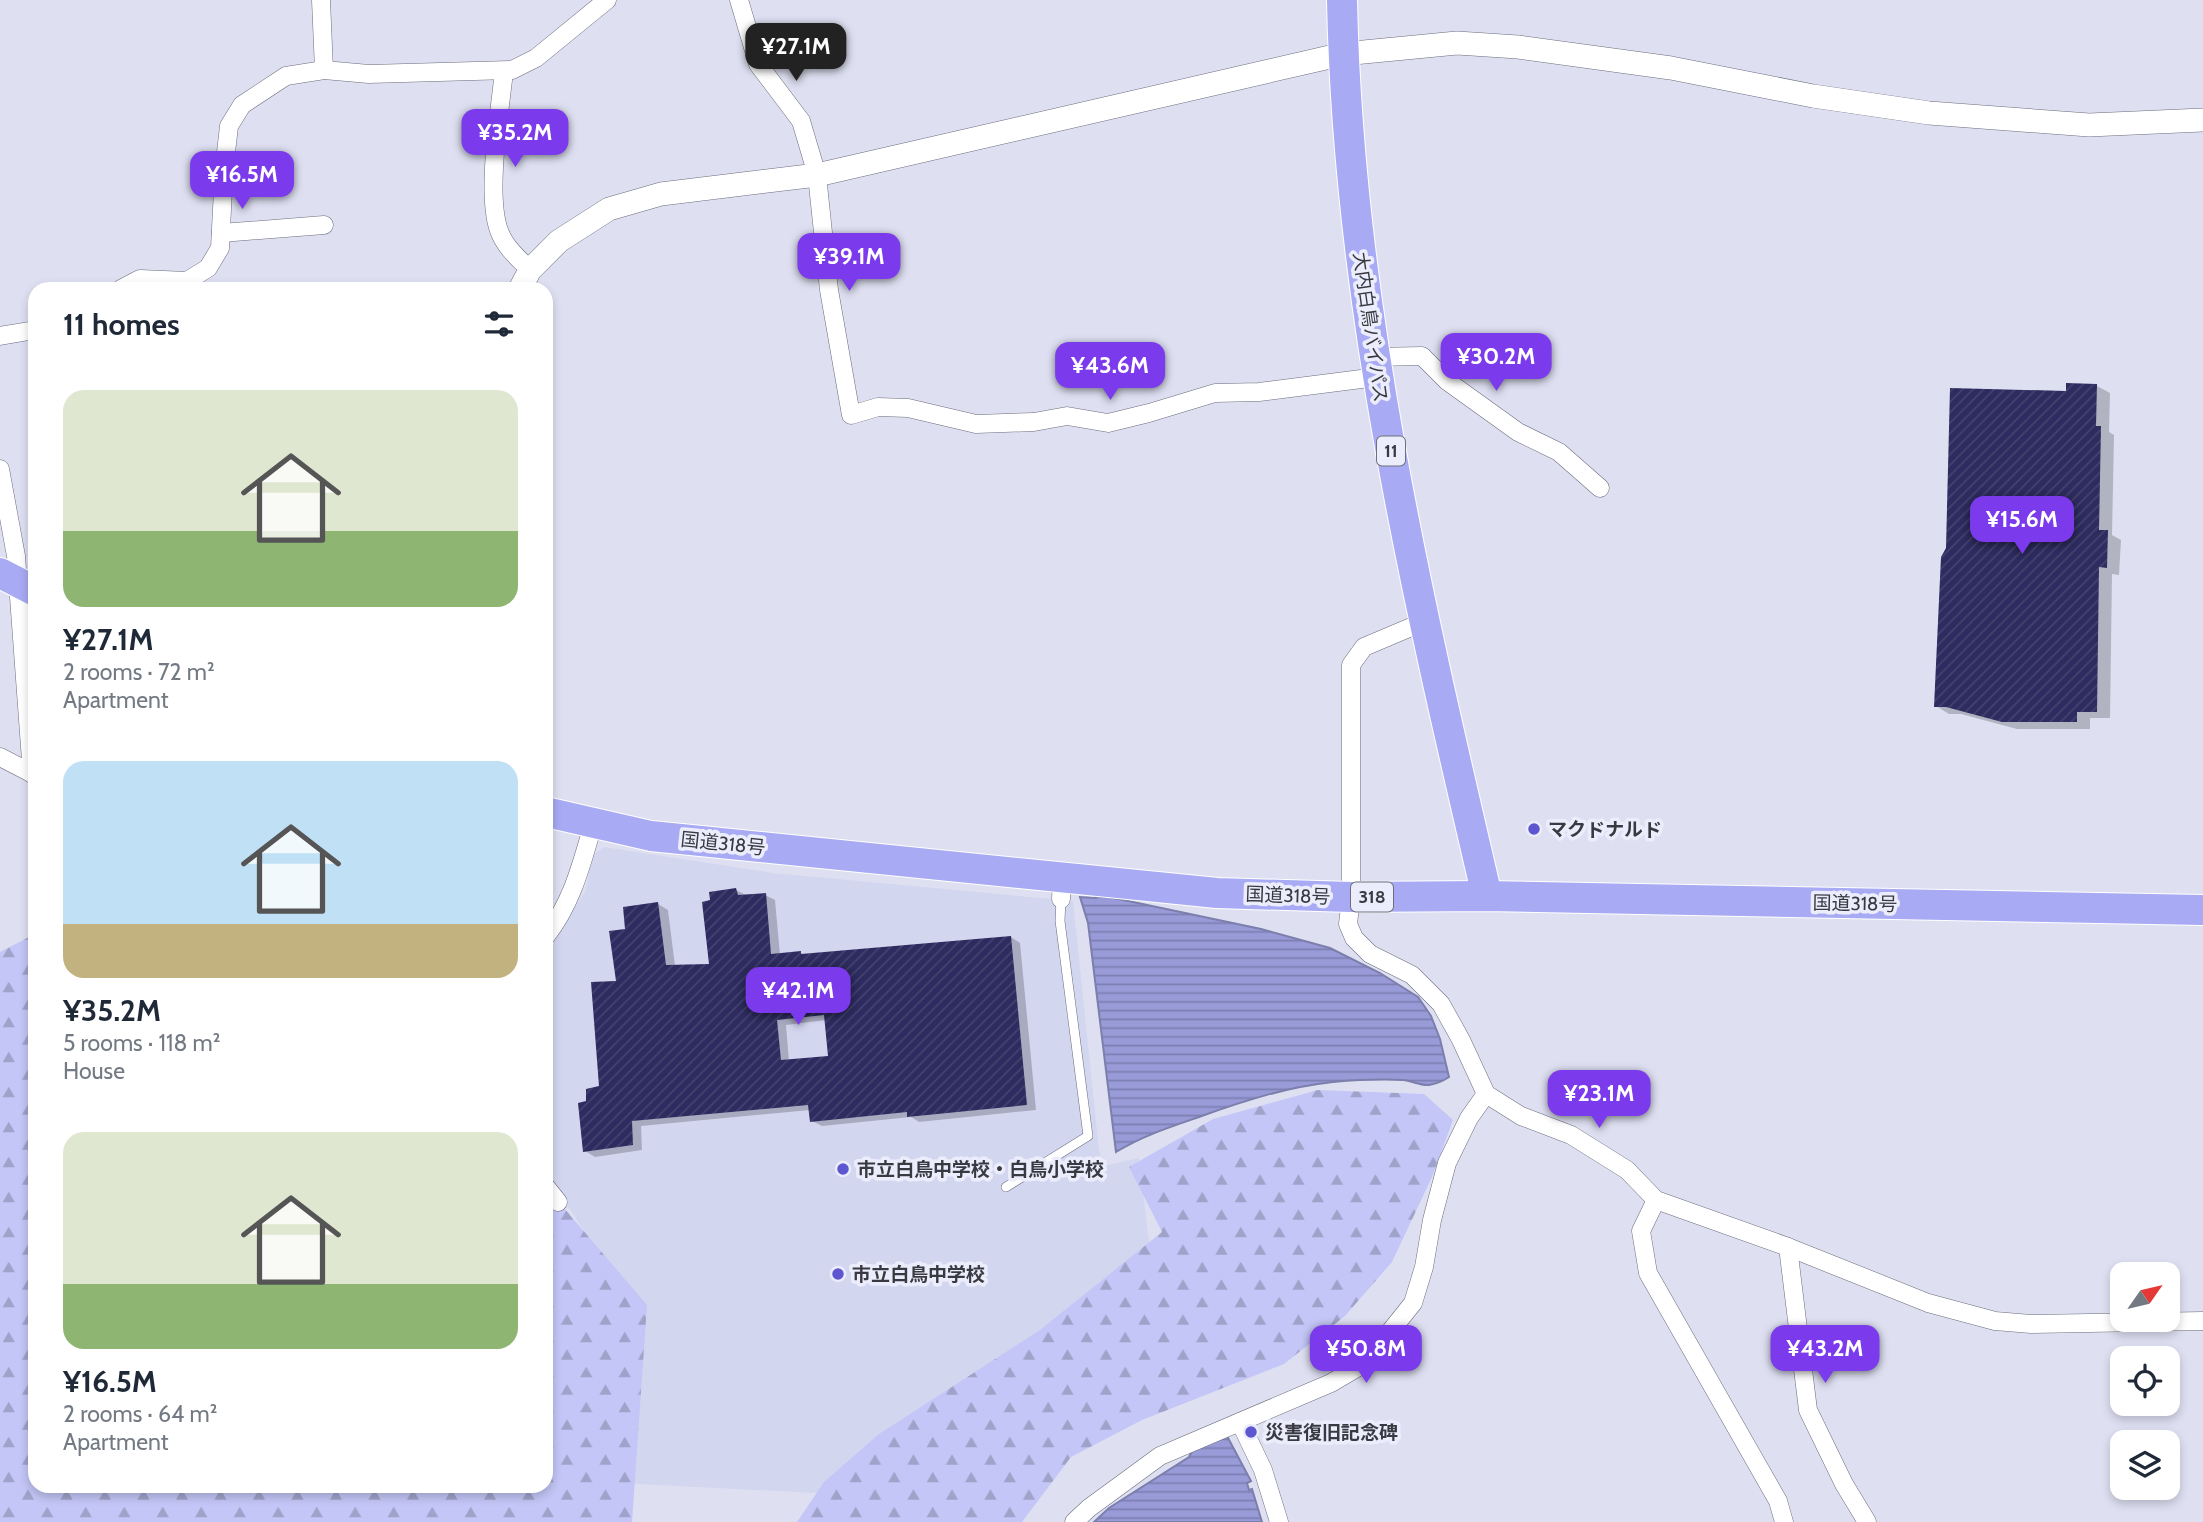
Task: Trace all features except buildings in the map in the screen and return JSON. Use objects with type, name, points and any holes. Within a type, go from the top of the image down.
[{"type":"highway","name":"大内白鳥バイパス","points":[[1342,0],[1343,54],[1355,219],[1375,367],[1423,622],[1487,895]]},
{"type":"highway","name":"国道318号","points":[[553,814],[651,836],[1061,888],[1351,897],[1487,895],[2203,910]]},
{"type":"street","points":[[321,0],[324,69]]},
{"type":"street","points":[[134,282],[140,279],[187,281],[208,268],[220,248],[229,126],[242,105],[286,76],[324,69],[369,74],[512,70],[536,58],[607,0]]},
{"type":"street","points":[[739,0],[758,64],[801,121],[817,175],[829,290],[851,415],[878,407],[908,408],[976,424],[1034,422],[1066,416],[1108,423],[1215,393],[1259,392],[1422,356],[1447,382],[1518,432],[1559,452],[1600,488]]},
{"type":"street","points":[[503,71],[493,208],[500,234],[525,279],[559,241],[609,209],[662,194],[817,175],[1343,54],[1394,47],[1457,43],[1518,47],[1671,68],[1813,96],[1929,113],[2089,125],[2203,120]]},
{"type":"street","points":[[222,233],[324,226]]},
{"type":"street","points":[[0,336],[28,331]]},
{"type":"street","points":[[0,469],[16,556],[24,643],[28,737]]},
{"type":"street","points":[[1423,622],[1364,647],[1351,665],[1351,897],[1348,924],[1354,938],[1370,954],[1412,975],[1441,1004],[1486,1094],[1521,1116],[1571,1135],[1627,1170],[1656,1200],[1788,1247],[1928,1303],[1995,1321],[2031,1324],[2203,1321]]},
{"type":"street","points":[[0,757],[28,772]]},
{"type":"street","points":[[553,927],[578,881],[593,825]]},
{"type":"street","points":[[1074,1522],[1089,1507],[1160,1456],[1331,1384],[1365,1363],[1413,1303],[1424,1267],[1432,1220],[1447,1163],[1469,1118],[1486,1094]]},
{"type":"street","points":[[553,1196],[558,1202]]},
{"type":"street","points":[[1656,1200],[1641,1231],[1648,1273],[1779,1501],[1784,1522]]},
{"type":"street","points":[[1788,1247],[1808,1410],[1844,1484],[1867,1522]]},
{"type":"street","points":[[1240,1422],[1263,1470],[1279,1522]]},
{"type":"lane","points":[[1006,1188],[1088,1136],[1060,921],[1061,888]]},
{"type":"shaded area","name":"市立白鳥中学校・白鳥小学校","points":[[604,847],[773,873],[1073,901],[1099,1150],[1104,1166],[1139,1158],[1151,1258],[856,1495],[617,1483],[610,1271],[553,1186],[553,938],[585,892],[593,855]]},
{"type":"shaded area","points":[[1095,894],[1261,929],[1330,948],[1380,973],[1418,997],[1431,1016],[1440,1039],[1449,1077],[1429,1085],[1403,1080],[1359,1080],[1316,1084],[1282,1091],[1167,1128],[1116,1152],[1088,923],[1080,897],[1096,898]]},
{"type":"shaded area","points":[[1227,1436],[1251,1481],[1247,1483],[1249,1490],[1252,1489],[1262,1522],[1094,1522],[1109,1508],[1189,1457],[1194,1447]]},
{"type":"green space","points":[[28,938],[28,1493],[553,1493],[553,1195],[647,1305],[632,1522],[0,1522],[0,952]]},
{"type":"green space","points":[[1318,1090],[1424,1094],[1453,1120],[1432,1177],[1392,1262],[1345,1316],[1284,1364],[1142,1420],[1071,1457],[1022,1522],[797,1522],[824,1482],[879,1434],[1040,1330],[1162,1232],[1129,1167],[1213,1119]]},
{"type":"place","name":"マクドナルド","points":[[1534,829]]},
{"type":"place","name":"市立白鳥中学校・白鳥小学校","points":[[843,1169]]},
{"type":"place","name":"市立白鳥中学校","points":[[838,1274]]},
{"type":"place","name":"災害復旧記念碑","points":[[1251,1432]]}]
